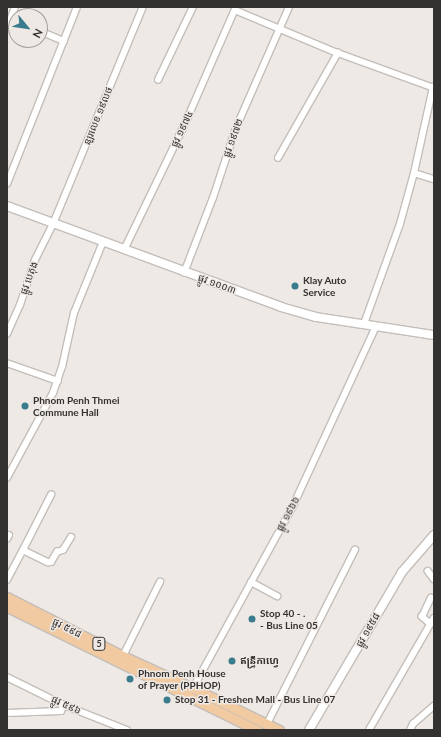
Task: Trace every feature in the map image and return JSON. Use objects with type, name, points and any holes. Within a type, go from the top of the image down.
[{"type":"main road","name":"ផ្លូវ ៥៩៨","points":[[7,597],[189,696],[257,730]]},
{"type":"main road","name":"ផ្លូវ ៥៩៨","points":[[7,607],[121,659],[193,688],[279,730]]},
{"type":"street","points":[[7,184],[77,7]]},
{"type":"street","name":"ន្ឡរលេខ ១៩លថ","points":[[53,224],[143,7]]},
{"type":"street","points":[[158,80],[193,7]]},
{"type":"street","name":"ផ្លូវ ១៩៧២","points":[[184,272],[213,198],[236,128],[289,7]]},
{"type":"street","points":[[236,8],[338,53],[434,88],[414,173],[400,224],[364,324]]},
{"type":"street","name":"ផ្លូវ ១៩៧៤","points":[[124,250],[184,126],[236,8]]},
{"type":"street","points":[[48,34],[64,41]]},
{"type":"street","points":[[278,158],[338,53]]},
{"type":"street","points":[[414,173],[434,179]]},
{"type":"street","name":"ផ្លូវ ១០០៣","points":[[7,206],[281,307],[316,317],[434,335]]},
{"type":"street","name":"ផ្លូវ បេតុង","points":[[7,334],[20,305],[36,260],[53,224]]},
{"type":"street","points":[[7,478],[47,405],[58,381],[74,313],[103,242]]},
{"type":"street","name":"ផ្លូវ ១៩៦៦","points":[[189,696],[293,506],[376,326]]},
{"type":"street","points":[[7,363],[58,381]]},
{"type":"street","points":[[7,580],[51,495]]},
{"type":"street","name":"ផ្លូវ ១៩៥៨","points":[[309,730],[402,572],[434,535]]},
{"type":"street","points":[[23,550],[51,562],[57,552],[64,550],[70,537]]},
{"type":"street","points":[[267,724],[355,550]]},
{"type":"street","points":[[428,571],[434,579]]},
{"type":"street","points":[[121,659],[160,582]]},
{"type":"street","points":[[251,582],[277,596]]},
{"type":"street","points":[[430,624],[422,617],[432,598]]},
{"type":"street","points":[[369,730],[434,618]]},
{"type":"street","name":"ផ្លូវ ៥៩៦","points":[[7,676],[64,705],[127,730]]},
{"type":"street","points":[[7,713],[61,711],[64,705]]},
{"type":"street","points":[[410,730],[414,724],[434,706]]},
{"type":"place","name":"Klay Auto Service","points":[[295,286]]},
{"type":"place","name":"Phnom Penh Thmei Commune Hall","points":[[25,406]]},
{"type":"place","name":"Stop 40 - . - Bus Line 05","points":[[252,619]]},
{"type":"place","name":"ឥន្ទ្រីកាហ្វេ","points":[[232,661]]},
{"type":"place","name":"Phnom Penh House of Prayer (PPHOP)","points":[[130,679]]},
{"type":"place","name":"Stop 31 - Freshen Mall - Bus Line 07","points":[[167,700]]}]
